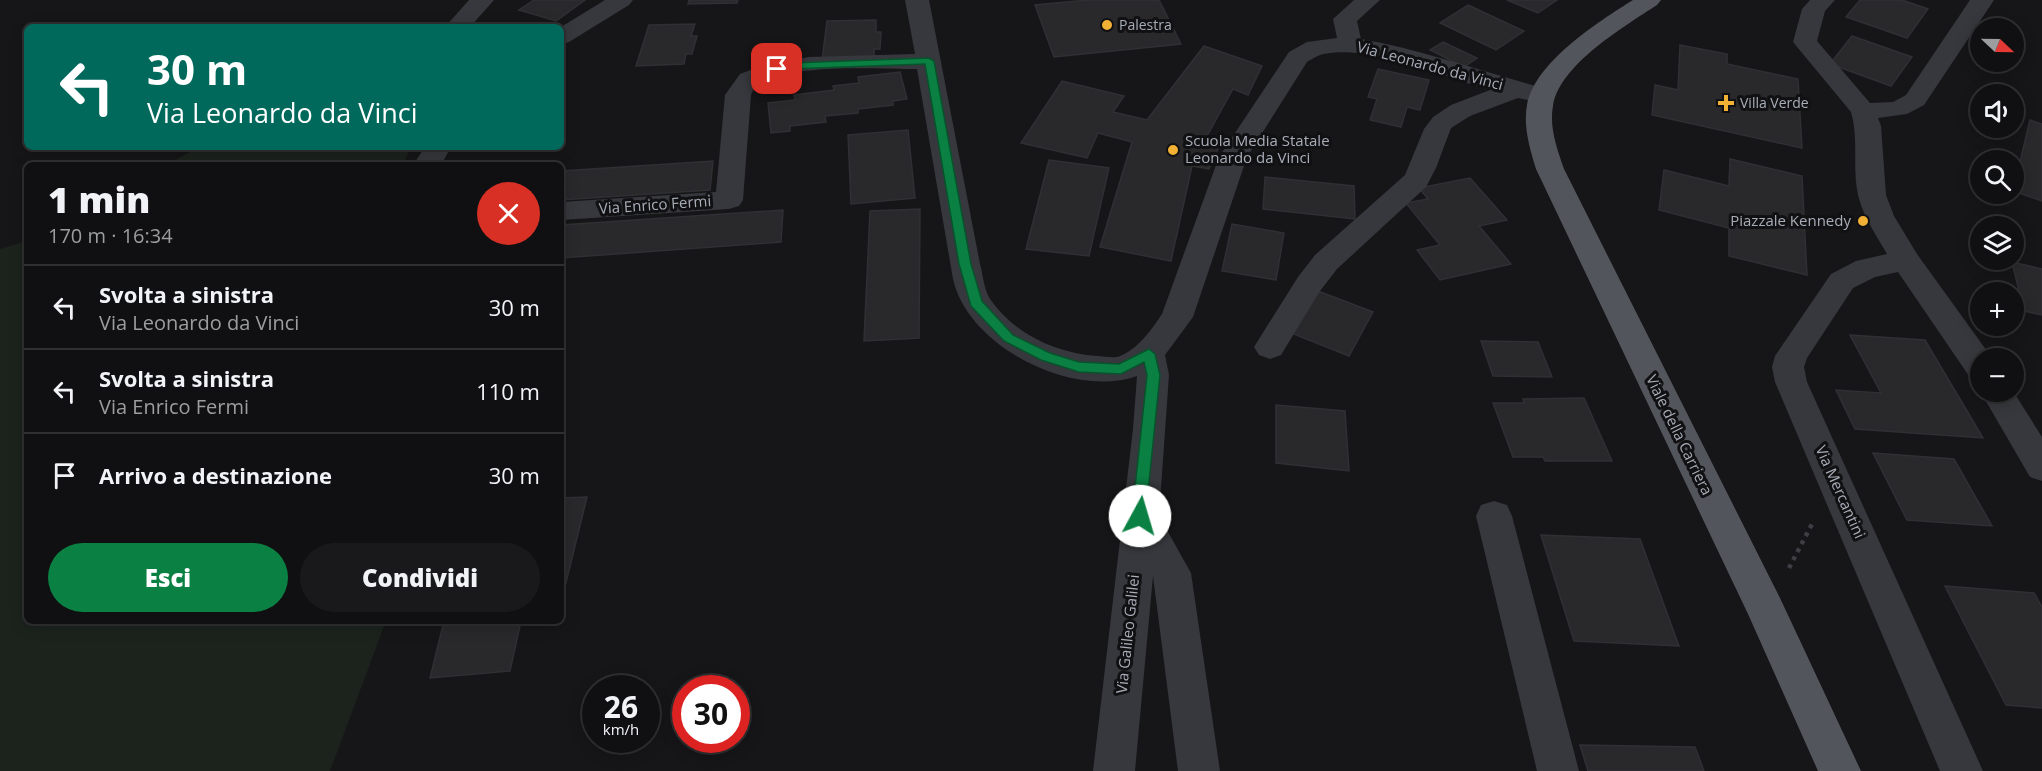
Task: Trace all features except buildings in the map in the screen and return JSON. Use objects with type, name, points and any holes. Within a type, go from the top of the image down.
[{"type":"main road","points":[[1529,92],[1556,74],[1577,51],[1649,0]]},
{"type":"main road","name":"Viale della Carriera","points":[[1529,92],[1550,169],[1766,610],[1840,771]]},
{"type":"street","points":[[460,24],[482,0]]},
{"type":"street","points":[[564,36],[621,0]]},
{"type":"street","name":"Via Leonardo da Vinci","points":[[917,0],[965,264],[976,303],[1008,338],[1046,357],[1079,367],[1121,369],[1149,354],[1177,317],[1233,157],[1298,57],[1316,47],[1350,44],[1442,66],[1529,92]]},
{"type":"street","points":[[1350,44],[1345,19],[1368,0]]},
{"type":"street","points":[[1863,111],[1898,109],[1915,100],[1982,0]]},
{"type":"street","points":[[1819,4],[1805,42],[1863,111],[1868,126],[1872,195],[1880,216],[1905,260],[1970,353]]},
{"type":"street","name":"Via Enrico Fermi","points":[[564,211],[729,200],[738,95],[747,80],[765,71],[790,66],[929,61]]},
{"type":"street","points":[[1270,347],[1309,284],[1326,262],[1416,181],[1425,168],[1438,126],[1447,117],[1529,92]]},
{"type":"street","name":"Via Mercantini","points":[[1905,260],[1867,268],[1842,281],[1791,356],[1788,367],[1791,382],[1962,771]]},
{"type":"street","name":"Via Galileo Galilei","points":[[1114,771],[1154,375],[1149,354]]},
{"type":"street","points":[[2002,402],[2042,467]]},
{"type":"street","points":[[1140,516],[1172,573],[1199,771]]},
{"type":"street","points":[[1494,516],[1558,771]]},
{"type":"path","points":[[1766,610],[1835,481]]},
{"type":"shaded area","points":[[194,150],[410,150],[404,162],[172,162]]},
{"type":"shaded area","points":[[24,242],[24,624],[385,624],[330,771],[0,771],[0,249]]},
{"type":"place","name":"Palestra","points":[[1107,25]]},
{"type":"place","name":"Villa Verde","points":[[1726,103]]},
{"type":"place","name":"Scuola Media Statale Leonardo da Vinci","points":[[1173,150]]},
{"type":"place","name":"Piazzale Kennedy","points":[[1863,221]]},
{"type":"route","points":[[777,69],[790,66],[929,61],[965,264],[976,303],[1008,338],[1046,357],[1079,367],[1121,369],[1149,354],[1154,375],[1140,516]]}]
